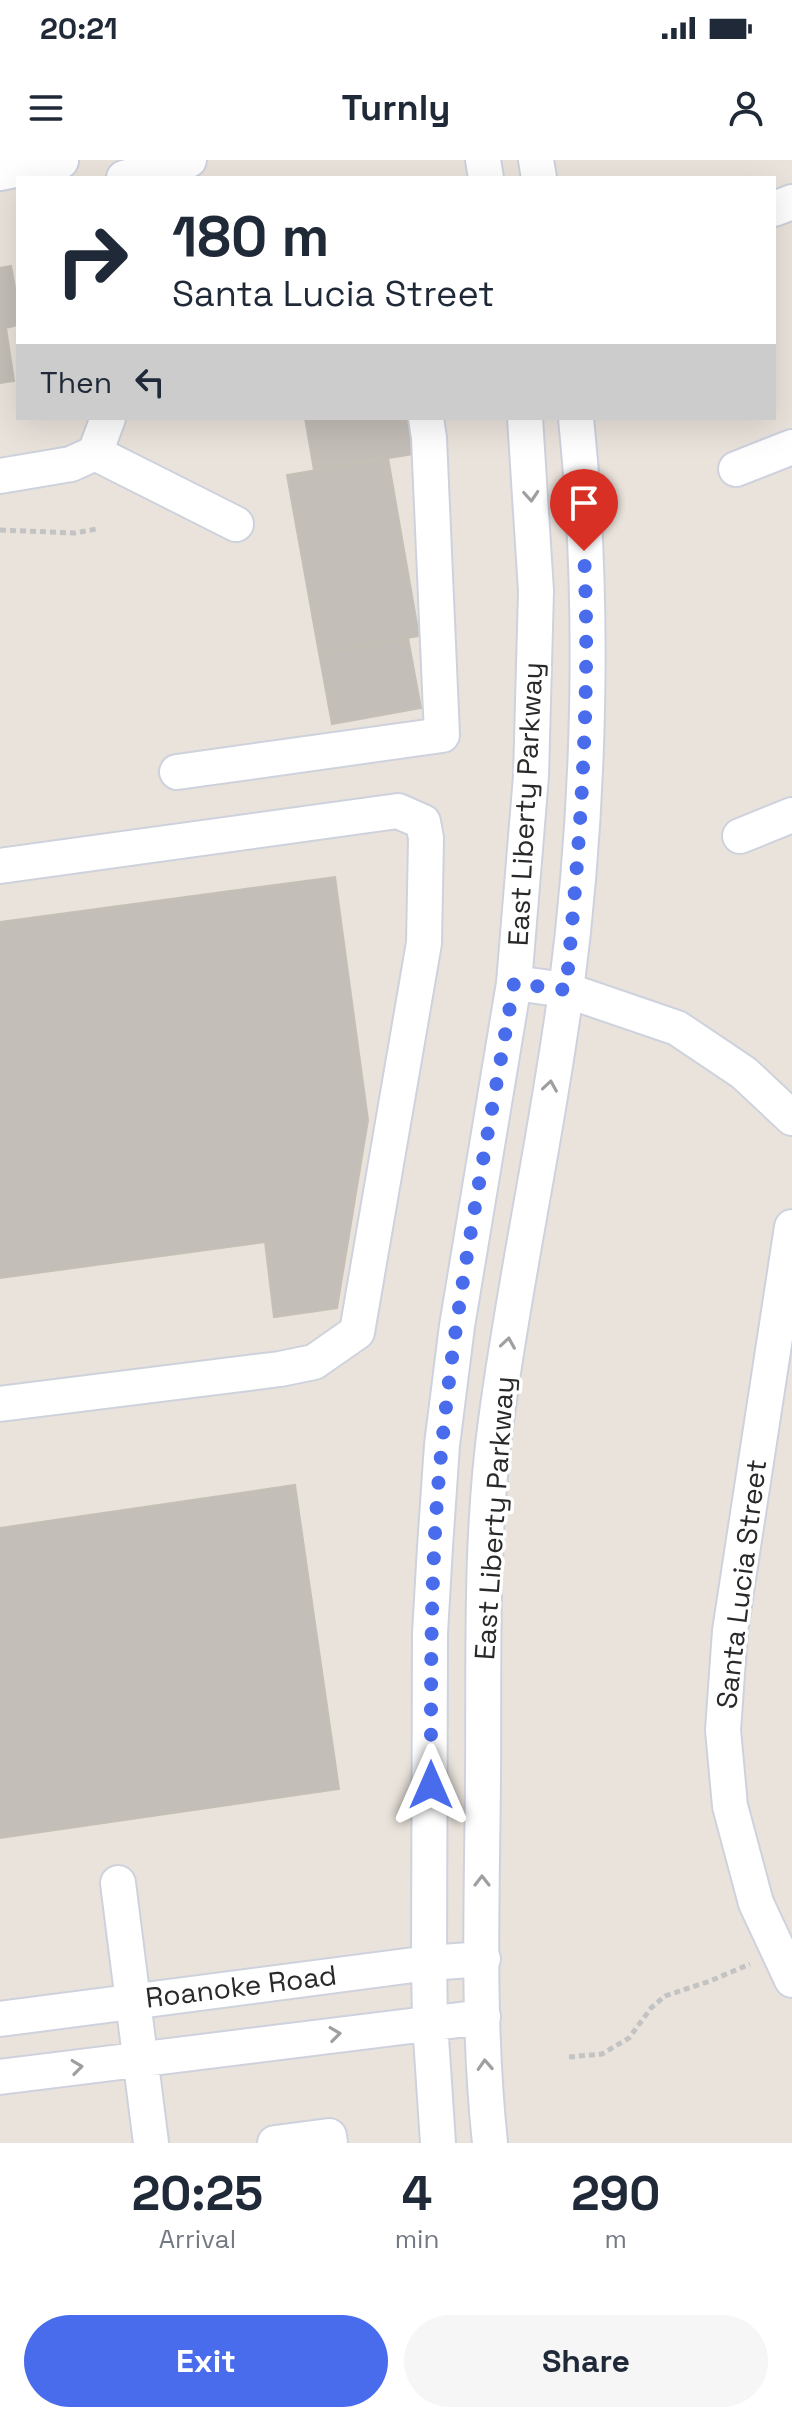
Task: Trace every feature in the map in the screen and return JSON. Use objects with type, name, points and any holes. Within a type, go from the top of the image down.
[{"type":"street","points":[[131,176],[189,160]]},
{"type":"street","points":[[0,173],[62,166]]},
{"type":"street","points":[[0,476],[71,464],[95,453],[107,420]]},
{"type":"street","points":[[177,772],[442,735],[426,420]]},
{"type":"street","name":"East Liberty Parkway","points":[[438,2143],[429,1963],[430,1633],[442,1445],[474,1211],[514,983],[531,776],[536,591],[525,420]]},
{"type":"street","name":"East Liberty Parkway","points":[[490,2143],[483,2017],[484,1609],[495,1426],[566,990],[578,863],[587,683],[585,576],[576,420]]},
{"type":"street","points":[[736,469],[792,447]]},
{"type":"street","points":[[95,453],[236,524]]},
{"type":"street","points":[[0,866],[398,811],[423,822],[426,838],[424,943],[357,1332],[314,1362],[280,1369],[0,1404]]},
{"type":"street","points":[[740,836],[792,815]]},
{"type":"street","points":[[514,983],[566,990],[677,1028],[744,1073],[792,1118]]},
{"type":"street","name":"Santa Lucia Street","points":[[792,1227],[730,1631],[723,1730],[730,1806],[756,1903],[792,1979]]},
{"type":"street","points":[[118,1883],[151,2143]]},
{"type":"street","name":"Roanoke Road","points":[[0,2019],[429,1963],[483,1959]]},
{"type":"street","points":[[0,2077],[483,2017]]},
{"type":"street","points":[[275,2143],[329,2136],[330,2143]]},
{"type":"path","points":[[0,530],[75,533],[96,529]]},
{"type":"path","points":[[569,2057],[602,2054],[629,2038],[651,2008],[665,1996],[750,1964]]},
{"type":"building","points":[[11,266],[16,293],[16,326],[6,328],[14,381],[0,383],[0,268]]},
{"type":"building","points":[[305,420],[408,420],[414,454],[314,470]]},
{"type":"building","points":[[388,458],[419,636],[319,653],[287,475]]},
{"type":"building","points":[[408,638],[421,708],[332,724],[319,653]]},
{"type":"building","points":[[335,877],[368,1120],[337,1308],[274,1317],[265,1242],[0,1278],[0,922]]},
{"type":"building","points":[[295,1485],[339,1789],[0,1838],[0,1528]]},
{"type":"route","points":[[431,1785],[430,1633],[442,1445],[474,1211],[514,983],[566,990],[586,737],[584,551]]}]
